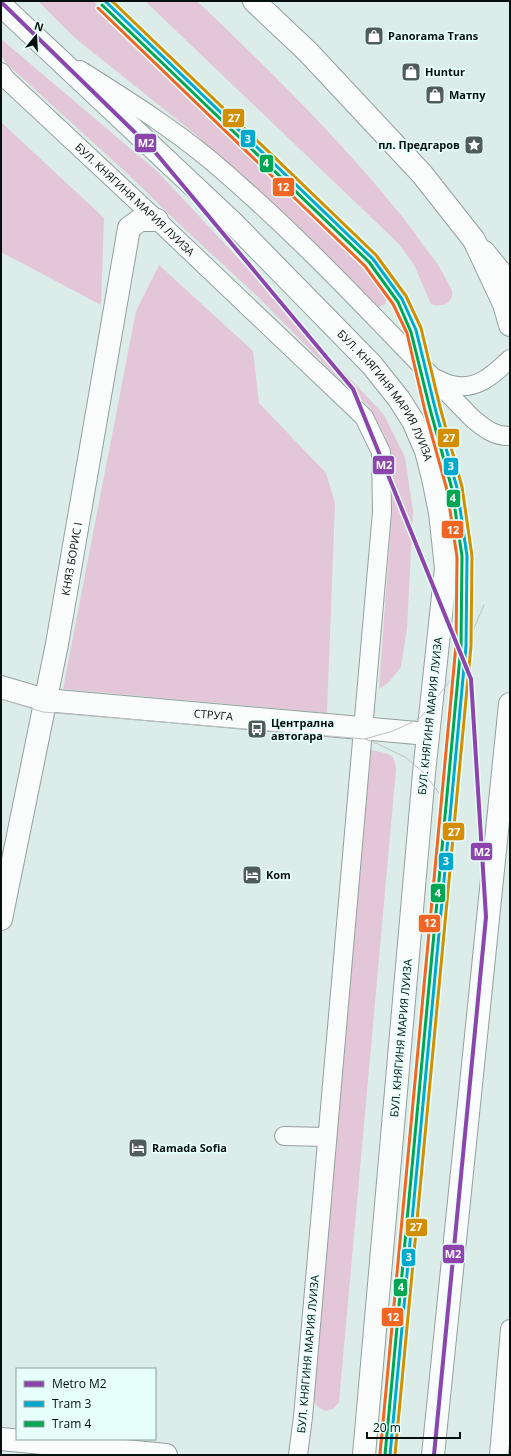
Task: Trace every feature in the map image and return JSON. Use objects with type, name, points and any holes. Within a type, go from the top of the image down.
[{"type":"main road","points":[[254,1],[308,52],[422,174],[510,284]]},
{"type":"main road","name":"БУЛ. КНЯГИНЯ МАРИЯ ЛУИЗА","points":[[1,5],[232,222],[372,365],[399,400],[412,421],[426,451],[433,478],[440,513],[446,568],[428,734],[364,1455]]},
{"type":"main road","name":"КНЯЗ БОРИС I","points":[[1,919],[60,628],[130,228],[140,220],[157,220]]},
{"type":"main road","points":[[474,240],[504,304],[510,325]]},
{"type":"main road","name":"СТРУГА","points":[[1,687],[46,700],[428,734]]},
{"type":"main road","points":[[433,1455],[507,761],[510,704]]},
{"type":"main road","points":[[1,1439],[166,1455]]},
{"type":"lane","points":[[51,51],[166,126],[208,159],[257,201],[304,247],[472,418],[494,434],[510,436]]},
{"type":"lane","name":"БУЛ. КНЯГИНЯ МАРИЯ ЛУИЗА","points":[[1,72],[11,84],[157,220],[364,417],[381,452],[382,512],[303,1417],[298,1455]]},
{"type":"lane","points":[[432,377],[451,385],[464,387],[475,385],[496,372],[510,358]]},
{"type":"lane","points":[[284,1136],[327,1137]]},
{"type":"lane","points":[[499,1455],[510,1329]]},
{"type":"shaded area","points":[[38,1],[93,1],[380,282],[386,293],[386,303],[380,306],[373,304],[195,134],[75,38]]},
{"type":"shaded area","points":[[145,1],[197,1],[272,74],[368,175],[407,223],[437,263],[448,283],[452,291],[449,302],[442,305],[431,304],[414,265],[399,244]]},
{"type":"shaded area","points":[[1,39],[158,172],[384,415],[405,457],[413,511],[407,628],[401,667],[389,682],[379,689],[392,509],[392,458],[385,436],[369,406],[341,381],[256,295],[132,178],[6,63],[1,55]]},
{"type":"shaded area","points":[[1,122],[104,218],[101,305],[1,252]]},
{"type":"shaded area","points":[[159,265],[253,351],[259,403],[326,473],[335,503],[327,713],[63,689],[136,311]]},
{"type":"shaded area","points":[[371,750],[391,756],[394,759],[396,769],[339,1402],[333,1409],[325,1411],[318,1407],[314,1401]]},
{"type":"tram line","name":"3","points":[[105,1],[373,259],[402,299],[416,330],[435,408],[457,488],[467,556],[466,646],[390,1455]]},
{"type":"tram line","name":"4","points":[[102,5],[369,262],[398,302],[411,332],[452,489],[462,556],[461,646],[385,1455]]},
{"type":"tram line","points":[[365,739],[393,731],[420,718],[453,677],[484,605]]},
{"type":"tram line","points":[[1,699],[43,712],[365,739],[405,757],[424,773],[442,797],[450,826]]},
{"type":"metro line","name":"M2","points":[[1,2],[155,152],[353,389],[471,679],[486,917],[434,1455]]},
{"type":"transit line","name":"27","points":[[112,1],[376,255],[406,296],[421,328],[440,407],[462,487],[472,556],[471,646],[395,1455]]},
{"type":"transit line","name":"12","points":[[98,8],[365,266],[393,304],[407,333],[425,411],[447,490],[457,557],[456,645],[380,1454]]},
{"type":"place","name":"Panorama Trans","points":[[374,36]]},
{"type":"place","name":"Huntur","points":[[411,72]]},
{"type":"place","name":"Матпу","points":[[435,95]]},
{"type":"place","name":"пл. Предгаров","points":[[474,145]]},
{"type":"place","name":"Централна автогара","points":[[257,729]]},
{"type":"place","name":"Kom","points":[[252,875]]},
{"type":"place","name":"Ramada Sofia","points":[[138,1148]]}]
